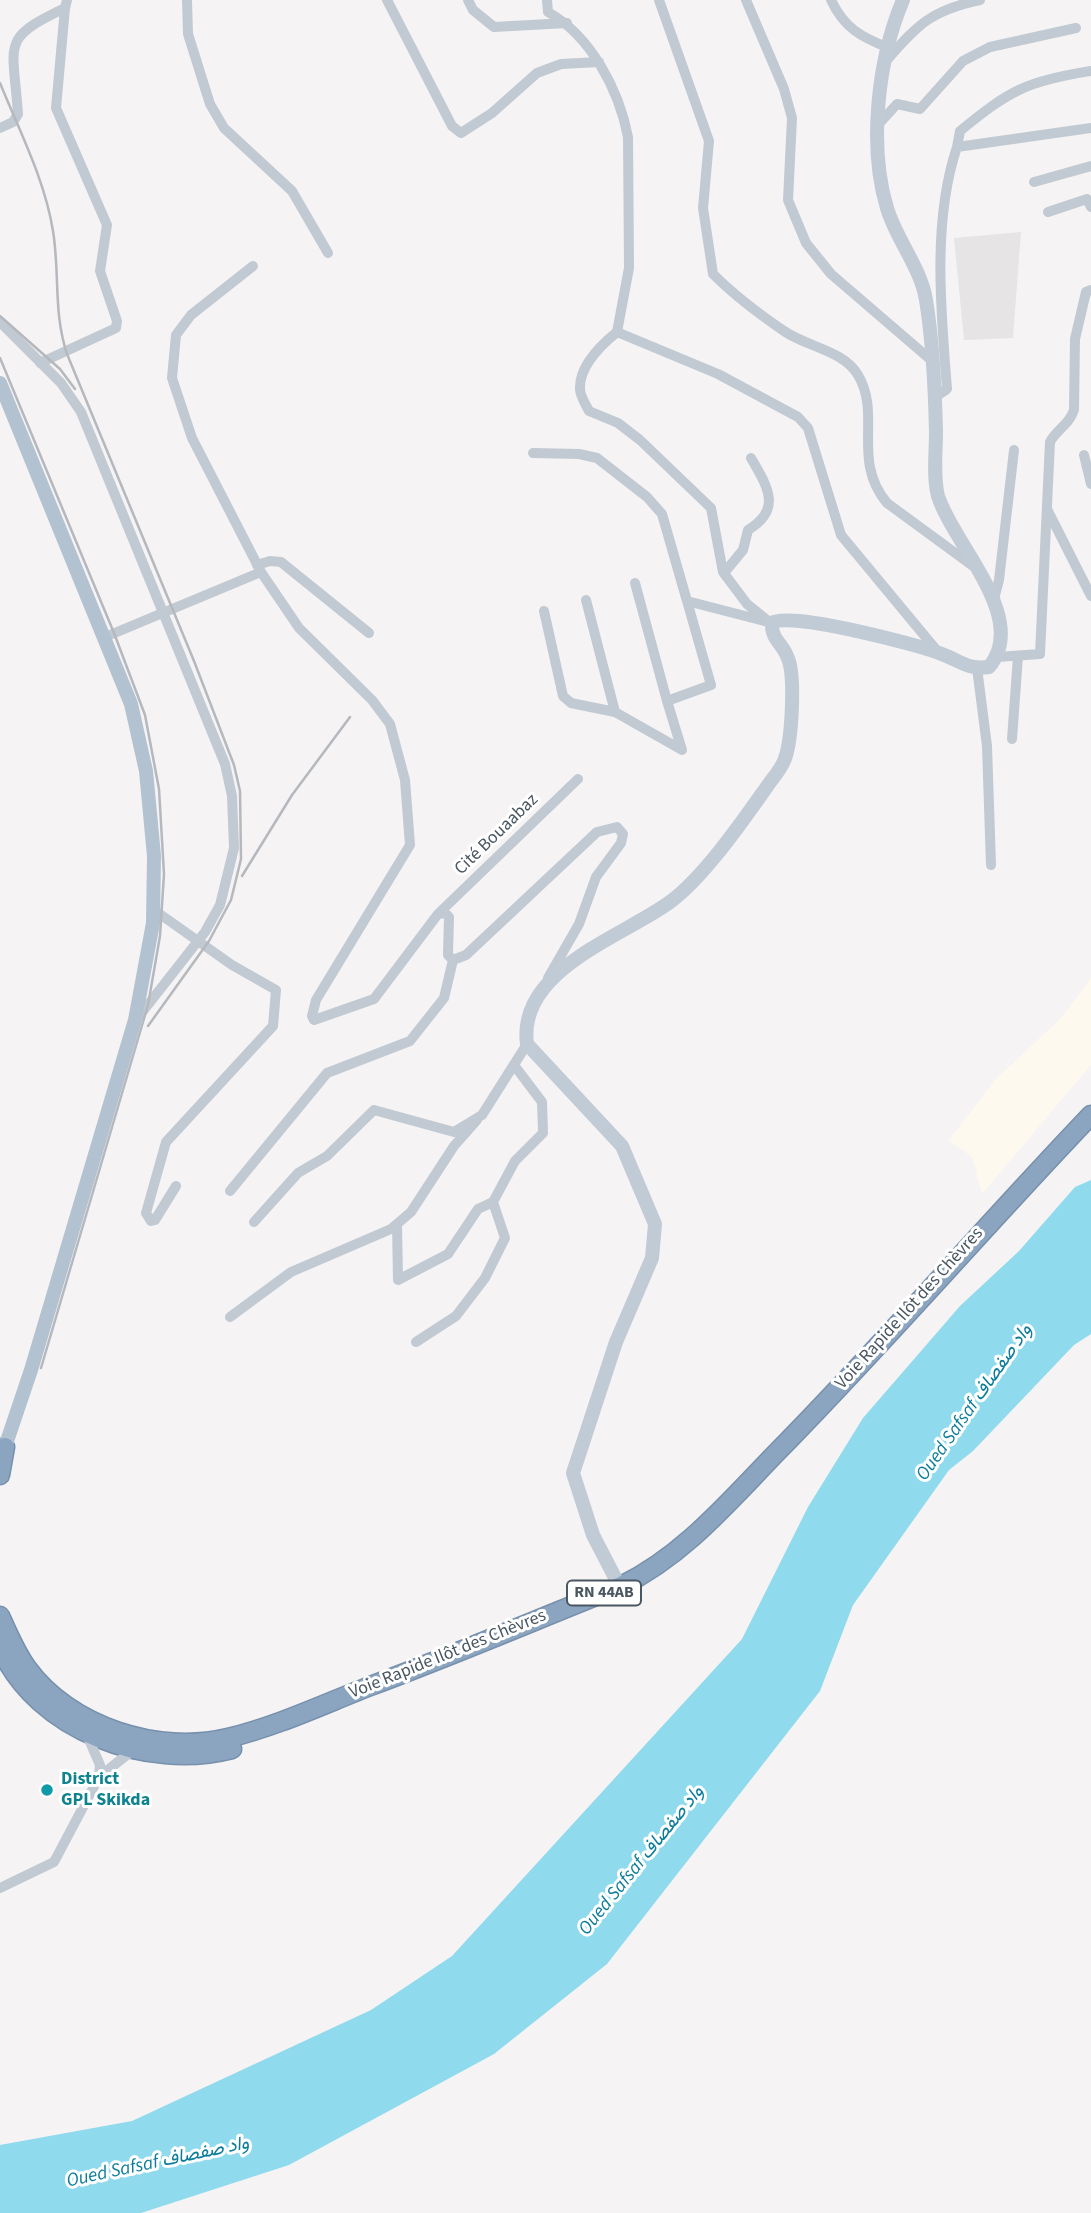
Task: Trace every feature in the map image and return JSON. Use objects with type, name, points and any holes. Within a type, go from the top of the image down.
[{"type":"highway","name":"Voie Rapide Ilôt des Chèvres","points":[[0,1647],[19,1679],[50,1710],[85,1731],[133,1750],[183,1755],[223,1751],[250,1744],[622,1590],[649,1572],[699,1531],[870,1354],[1091,1115]]},
{"type":"highway","name":"Voie Rapide Ilôt des Chèvres","points":[[0,1616],[28,1669],[64,1704],[92,1721],[121,1733],[158,1741],[194,1742],[227,1739],[261,1727],[662,1575],[699,1546],[802,1443],[1091,1130]]},
{"type":"highway","points":[[0,1475],[1,1450]]},
{"type":"main road","points":[[0,383],[131,704],[146,771],[154,856],[154,910],[146,974],[135,1020],[32,1370],[1,1450]]},
{"type":"street","points":[[187,0],[188,34],[210,104],[224,128],[292,191],[328,253]]},
{"type":"street","points":[[387,0],[452,127],[461,133],[492,113],[537,73],[561,64],[599,62]]},
{"type":"street","points":[[468,0],[473,10],[494,27],[568,23]]},
{"type":"street","points":[[535,1000],[557,975],[608,936],[671,902],[732,835],[784,761],[793,699],[788,656],[774,637],[772,623],[747,604],[724,573],[711,508],[640,440],[618,424],[589,411],[580,390],[585,372],[601,345],[617,332],[629,268],[628,137],[625,120],[599,62],[568,23],[548,12],[547,0]]},
{"type":"street","points":[[659,0],[709,141],[703,208],[713,274],[787,333],[843,359],[858,375],[866,400],[868,458],[876,490],[887,503],[980,571]]},
{"type":"street","points":[[746,0],[784,89],[792,118],[788,200],[806,243],[831,274],[931,360]]},
{"type":"street","points":[[831,0],[846,25],[888,54]]},
{"type":"street","points":[[687,601],[772,623],[784,619],[827,625],[939,653],[977,668],[989,667],[998,657],[1003,636],[993,604],[980,571],[954,531],[937,494],[935,397],[926,297],[887,208],[876,157],[877,126],[893,24],[903,0]]},
{"type":"street","points":[[888,54],[919,23],[949,6],[980,0]]},
{"type":"street","points":[[0,128],[13,122],[18,114],[7,55],[10,38],[24,23],[66,4],[56,108],[107,225],[100,271],[117,321],[116,328],[40,363]]},
{"type":"street","points":[[877,126],[897,104],[920,109],[963,61],[990,47],[1076,29]]},
{"type":"street","points":[[935,397],[947,389],[940,304],[942,242],[950,165],[960,131],[1013,90],[1049,78],[1091,71]]},
{"type":"street","points":[[957,147],[1091,128]]},
{"type":"street","points":[[1034,182],[1091,166]]},
{"type":"street","points":[[1048,212],[1087,199],[1091,207]]},
{"type":"street","points":[[253,266],[191,315],[176,335],[172,379],[192,438],[259,568]]},
{"type":"street","points":[[998,657],[1040,654],[1050,442],[1054,434],[1070,421],[1074,410],[1077,326],[1086,292],[1091,290]]},
{"type":"street","points":[[0,322],[61,383],[81,412],[225,764],[232,796],[233,848],[229,878],[220,905],[198,942],[135,1020]]},
{"type":"street","points":[[617,332],[718,374],[798,417],[808,428],[841,535],[939,653]]},
{"type":"street","points":[[993,604],[999,580],[1014,450]]},
{"type":"street","points":[[533,453],[579,454],[597,458],[647,497],[662,514],[711,685],[667,701]]},
{"type":"street","points":[[1084,455],[1091,484]]},
{"type":"street","points":[[724,573],[743,550],[748,530],[762,522],[769,509],[766,486],[751,458]]},
{"type":"street","points":[[1047,508],[1091,596]]},
{"type":"street","points":[[105,637],[259,568],[281,562],[369,633]]},
{"type":"street","name":"Cité Bouaabaz","points":[[259,568],[299,628],[372,700],[390,724],[404,780],[411,827],[410,845],[316,1000],[312,1016],[314,1020],[374,999],[438,914],[578,779]]},
{"type":"street","points":[[544,611],[563,696],[570,703],[615,712],[682,750],[635,583]]},
{"type":"street","points":[[586,600],[615,712]]},
{"type":"street","points":[[1012,738],[1018,656]]},
{"type":"street","points":[[977,668],[988,746],[990,865]]},
{"type":"street","points":[[453,960],[466,954],[597,832],[617,827],[622,834],[621,843],[596,877],[579,924],[535,1000],[525,1030],[527,1044],[622,1146],[655,1224],[652,1258],[616,1342],[573,1474],[593,1535],[622,1590]]},
{"type":"street","points":[[154,910],[198,942],[276,990],[273,1026],[166,1142],[146,1213],[150,1221],[155,1220],[176,1186]]},
{"type":"street","points":[[438,914],[448,914],[448,955],[453,960]]},
{"type":"street","points":[[230,1191],[327,1073],[410,1041],[444,998],[453,960]]},
{"type":"street","points":[[230,1317],[291,1272],[397,1224],[411,1212],[454,1146],[482,1115],[527,1044]]},
{"type":"street","points":[[397,1224],[398,1280],[443,1259],[478,1209],[493,1202],[514,1161],[543,1133],[542,1102],[514,1065]]},
{"type":"street","points":[[254,1222],[298,1173],[327,1156],[374,1110],[454,1132],[482,1115]]},
{"type":"street","points":[[416,1342],[456,1316],[485,1278],[505,1238],[493,1202]]},
{"type":"street","points":[[0,1888],[54,1863],[99,1777],[100,1765],[85,1731]]},
{"type":"street","points":[[99,1777],[133,1750]]},
{"type":"shaded area","points":[[1021,232],[1013,338],[964,340],[954,238]]},
{"type":"shaded area","points":[[1091,978],[1091,1065],[982,1194],[972,1157],[949,1140],[995,1080],[1062,1017]]},
{"type":"water","name":"Oued Safsaf واد صفصاف","points":[[1091,1180],[1091,1334],[1074,1345],[973,1451],[949,1470],[853,1605],[820,1691],[607,1964],[494,2054],[289,2165],[141,2213],[0,2213],[0,2145],[132,2121],[371,2010],[452,1956],[742,1639],[808,1507],[863,1418],[960,1306],[1019,1251],[1075,1187]]},
{"type":"railway","points":[[0,83],[31,156],[49,212],[55,247],[58,308],[67,354],[194,661],[234,765],[240,791],[241,859],[231,900],[209,941],[148,1026]]},
{"type":"railway","points":[[0,316],[60,369],[75,389]]},
{"type":"railway","points":[[0,358],[114,633],[145,715],[159,789],[164,874],[160,936],[148,1005],[41,1368]]},
{"type":"railway","points":[[242,876],[292,795],[350,717]]},
{"type":"place","name":"District GPL Skikda","points":[[47,1790]]}]
